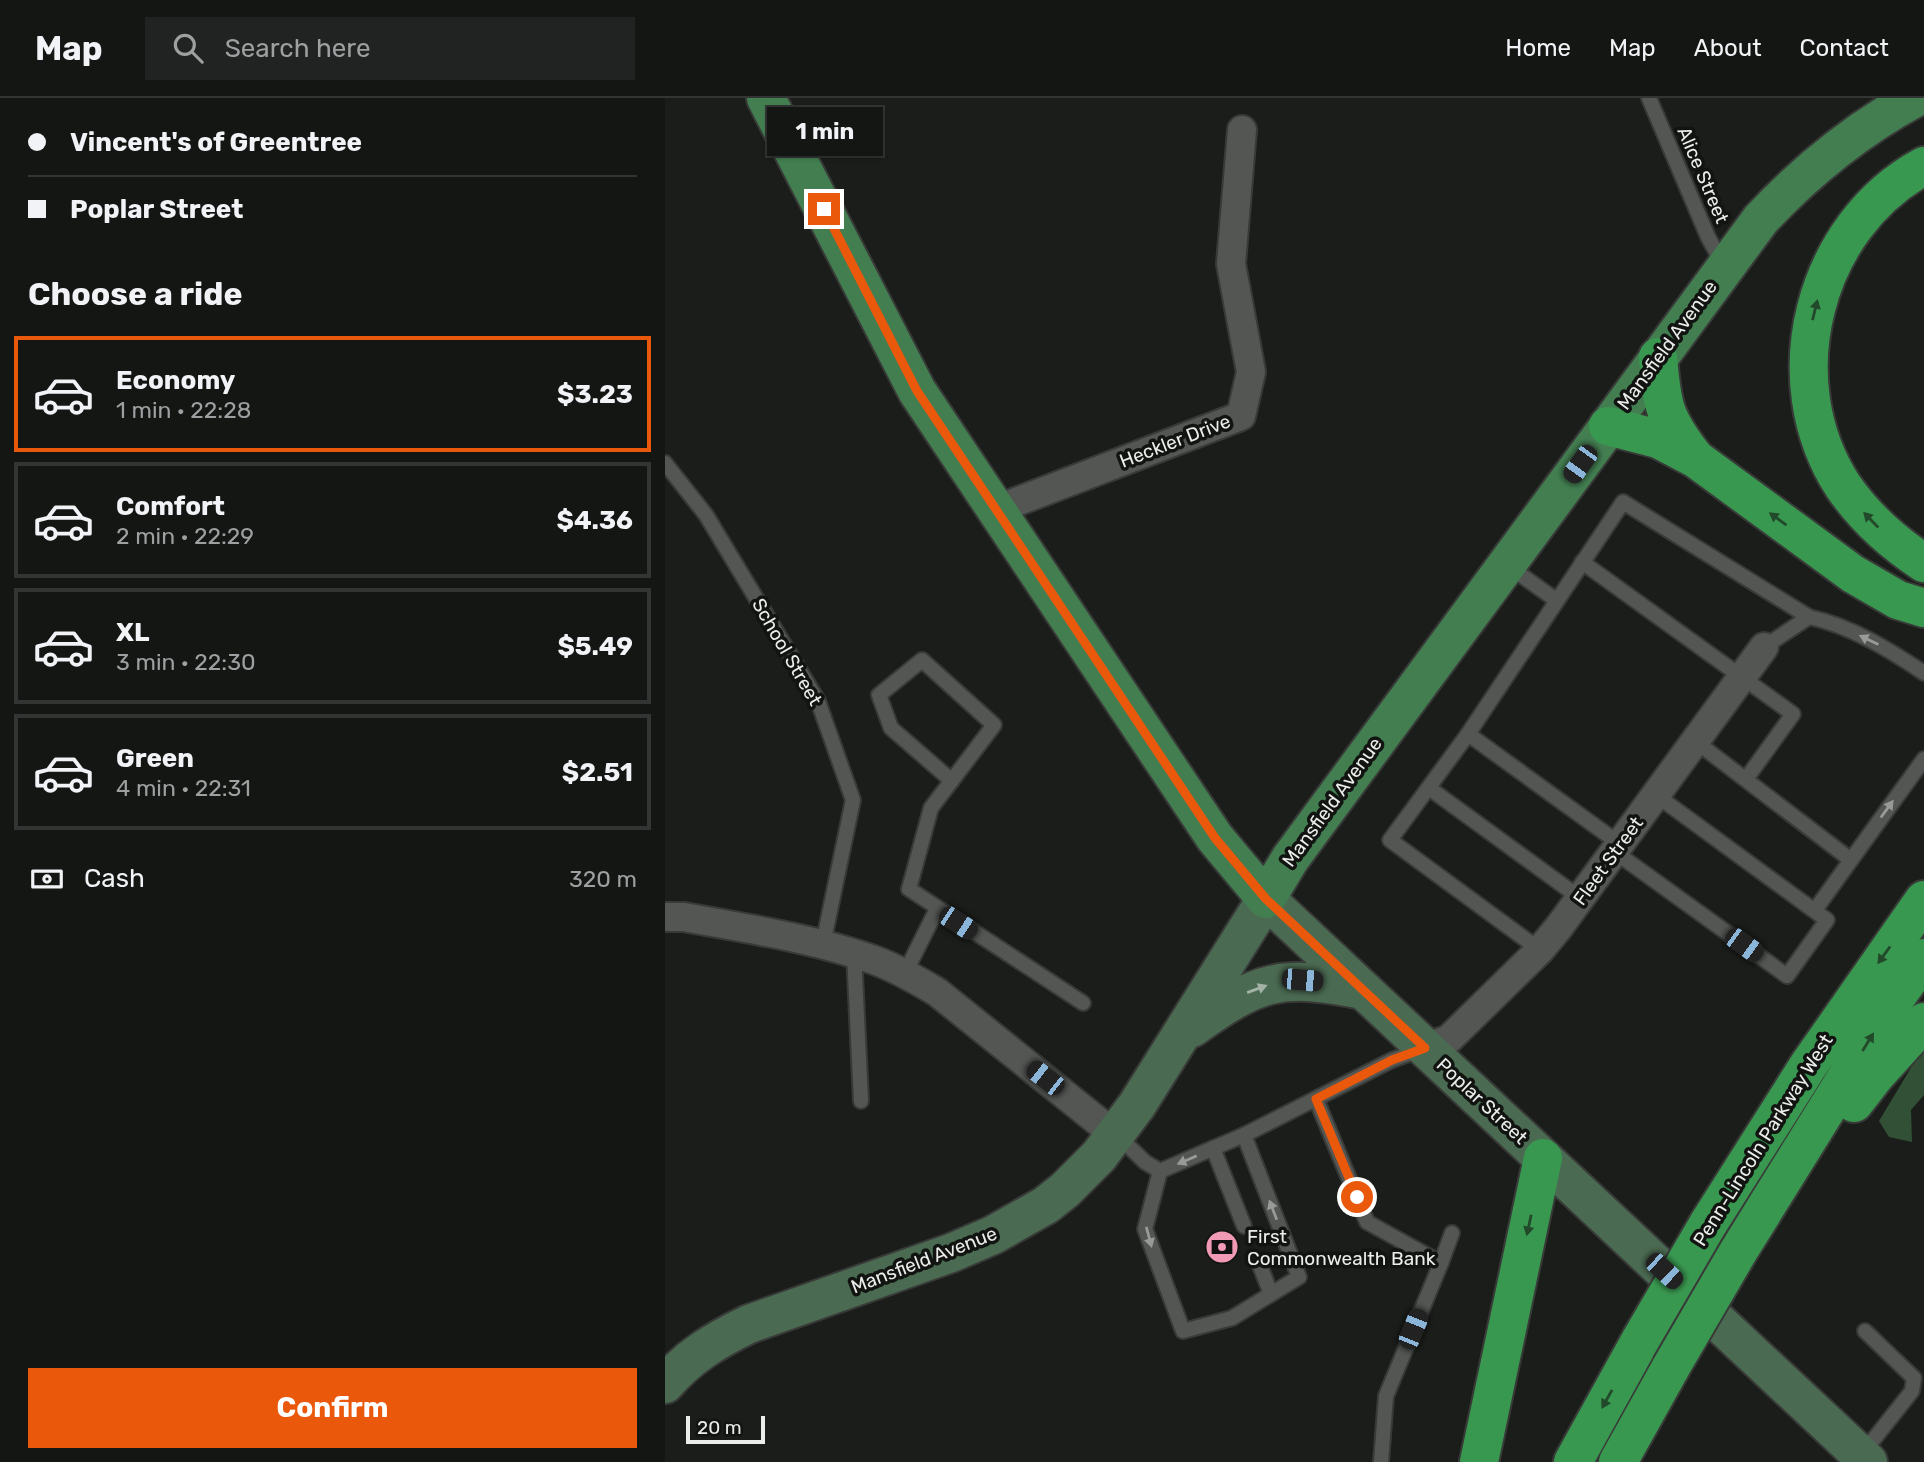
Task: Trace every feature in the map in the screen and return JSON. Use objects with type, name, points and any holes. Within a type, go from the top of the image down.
[{"type":"highway","points":[[1924,166],[1889,189],[1870,208],[1836,255],[1815,308],[1809,339],[1808,370],[1818,431],[1842,484],[1859,508],[1881,531],[1924,563]]},
{"type":"highway","points":[[1658,357],[1667,415],[1696,459]]},
{"type":"highway","points":[[1608,426],[1658,439],[1696,459],[1853,574],[1898,600],[1924,608]]},
{"type":"highway","name":"Penn-Lincoln Parkway West","points":[[1573,1462],[1708,1224],[1808,1066],[1924,900]]},
{"type":"highway","name":"Penn-Lincoln Parkway West","points":[[1618,1462],[1740,1249],[1896,996],[1924,958]]},
{"type":"highway","points":[[1740,1249],[1875,1076],[1924,1023]]},
{"type":"highway","points":[[1479,1462],[1543,1158]]},
{"type":"main road","name":"Poplar Street","points":[[766,98],[917,391],[1215,838],[1266,899],[1865,1459]]},
{"type":"main road","name":"Mansfield Avenue","points":[[665,1384],[700,1350],[749,1324],[951,1252],[1022,1220],[1065,1190],[1099,1156],[1179,1037],[1290,859],[1761,219],[1809,170],[1861,130],[1915,98]]},
{"type":"main road","points":[[1179,1037],[1235,998],[1258,987],[1302,980],[1363,990]]},
{"type":"street","name":"Heckler Drive","points":[[995,510],[1241,416],[1251,372],[1231,264],[1242,130]]},
{"type":"street","name":"Fleet Street","points":[[1425,1048],[1449,1039],[1540,950],[1764,647]]},
{"type":"street","points":[[665,917],[684,917],[823,944],[854,953],[905,974],[937,992],[1115,1135]]},
{"type":"lane","name":"Alice Street","points":[[1649,98],[1708,237],[1725,266]]},
{"type":"lane","name":"School Street","points":[[665,463],[706,515],[818,701],[853,800],[823,944]]},
{"type":"lane","points":[[1540,950],[1390,840],[1468,734],[1623,502],[1809,617],[1831,622],[1885,647],[1924,673]]},
{"type":"lane","points":[[1582,562],[1793,714],[1746,779]]},
{"type":"lane","points":[[1506,564],[1556,600]]},
{"type":"lane","points":[[1764,647],[1809,617]]},
{"type":"lane","points":[[952,780],[891,728],[879,695],[922,660],[994,724],[952,780],[931,808],[909,889],[1083,1003]]},
{"type":"lane","points":[[1468,734],[1787,976],[1828,920],[1655,795]]},
{"type":"lane","points":[[1695,741],[1851,860]]},
{"type":"lane","points":[[1815,910],[1924,759]]},
{"type":"lane","points":[[1429,788],[1580,898]]},
{"type":"lane","points":[[905,974],[937,909]]},
{"type":"lane","points":[[854,953],[861,1101]]},
{"type":"lane","points":[[1160,1171],[1244,1135],[1392,1060],[1425,1048]]},
{"type":"lane","points":[[1316,1099],[1367,1222],[1441,1263]]},
{"type":"lane","points":[[1115,1135],[1160,1171]]},
{"type":"lane","points":[[1160,1171],[1145,1229],[1183,1331],[1231,1318],[1299,1277],[1244,1135]]},
{"type":"lane","points":[[1213,1148],[1244,1226]]},
{"type":"lane","points":[[1381,1462],[1386,1396],[1452,1233]]},
{"type":"lane","points":[[1259,1263],[1271,1294]]},
{"type":"lane","points":[[1865,1331],[1914,1378],[1912,1391],[1865,1459]]},
{"type":"green space","points":[[1924,1053],[1924,1095],[1911,1110],[1912,1142],[1889,1137],[1879,1121],[1915,1061]]},
{"type":"place","name":"First Commonwealth Bank","points":[[1222,1247]]},
{"type":"route","points":[[824,209],[917,391],[1215,838],[1266,899],[1425,1048],[1392,1060],[1316,1099],[1357,1197]]}]
